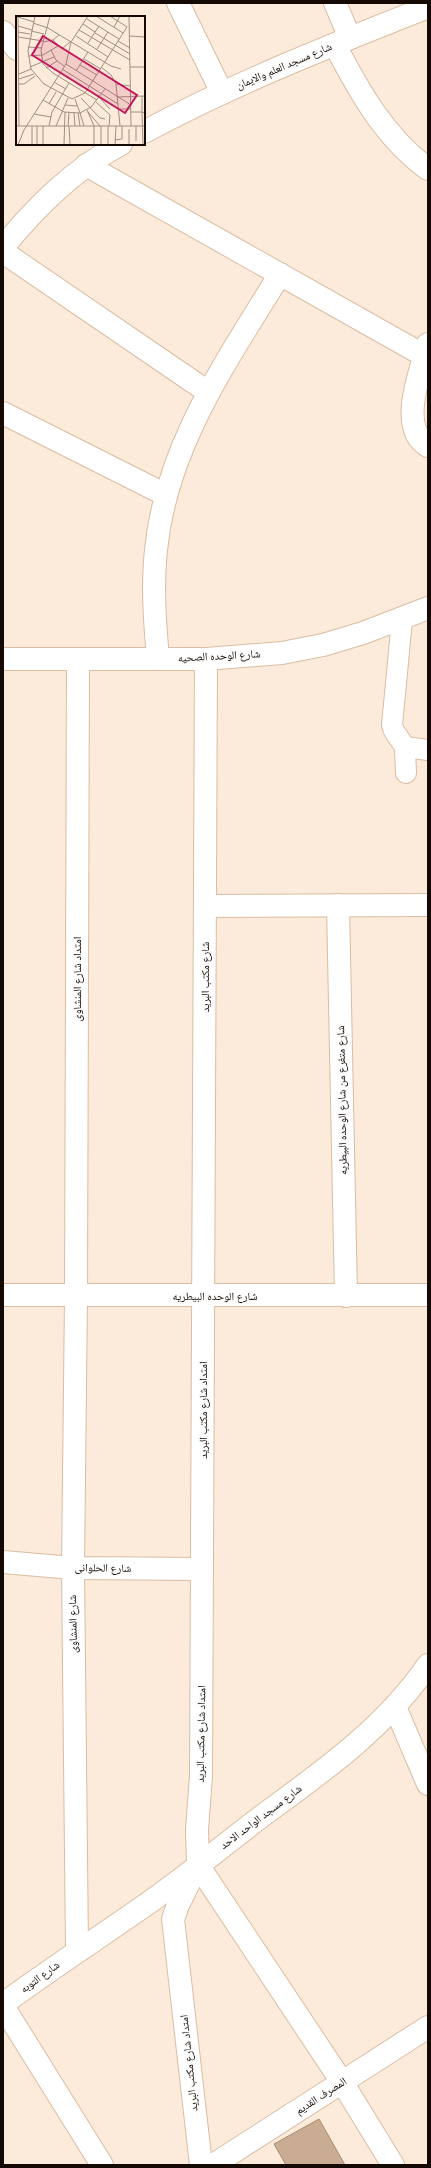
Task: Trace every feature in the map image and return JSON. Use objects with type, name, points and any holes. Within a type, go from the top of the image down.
[{"type":"street","points":[[178,3],[222,93]]},
{"type":"street","points":[[335,3],[342,41],[358,89],[388,131],[428,169]]},
{"type":"street","name":"شارع مسجد العلم والايمان","points":[[145,132],[222,93],[342,41],[428,7]]},
{"type":"street","points":[[3,32],[16,48]]},
{"type":"street","points":[[3,247],[30,214],[101,152],[280,274],[426,350],[412,412],[412,424],[417,434],[428,446]]},
{"type":"street","points":[[3,252],[208,392]]},
{"type":"street","points":[[158,659],[153,604],[155,557],[166,496],[179,453],[208,392],[280,274]]},
{"type":"street","points":[[3,413],[166,496]]},
{"type":"street","name":"شارع الوحده الصحيه","points":[[3,659],[206,659],[282,653],[316,646],[363,633],[402,620],[428,608]]},
{"type":"street","name":"شارع مكتب البريد","points":[[203,1296],[206,659]]},
{"type":"street","name":"امتداد شارع المنشاوى","points":[[76,1297],[78,660]]},
{"type":"street","name":"شارع متفرع من شارع الوحده البيطريه","points":[[338,905],[346,1296]]},
{"type":"street","points":[[205,906],[428,905]]},
{"type":"street","name":"شارع الوحده البيطريه","points":[[3,1295],[76,1297],[428,1295]]},
{"type":"street","name":"امتداد شارع مكتب البريد","points":[[201,2165],[174,1919],[178,1905],[198,1865],[197,1830],[201,1776],[203,1296]]},
{"type":"street","name":"شارع المنشاوى","points":[[76,1297],[73,1568],[77,1950]]},
{"type":"street","name":"شارع الحلوانى","points":[[5,1568],[202,1569]]},
{"type":"street","name":"شارع مسجد الواحد الاحد","points":[[77,1950],[145,1906],[368,1735],[395,1707],[428,1665]]},
{"type":"street","points":[[395,1707],[428,1784]]},
{"type":"street","points":[[198,1865],[342,2082],[393,2165]]},
{"type":"street","name":"شارع التوبه","points":[[3,2005],[77,1950]]},
{"type":"street","points":[[3,2005],[102,2165]]},
{"type":"street","name":"المصرف القديم","points":[[213,2165],[428,2026]]},
{"type":"lane","points":[[402,620],[392,725],[394,731],[405,747],[406,773]]},
{"type":"lane","points":[[405,747],[428,750]]},
{"type":"building","points":[[319,2119],[345,2165],[286,2165],[274,2144]]}]
